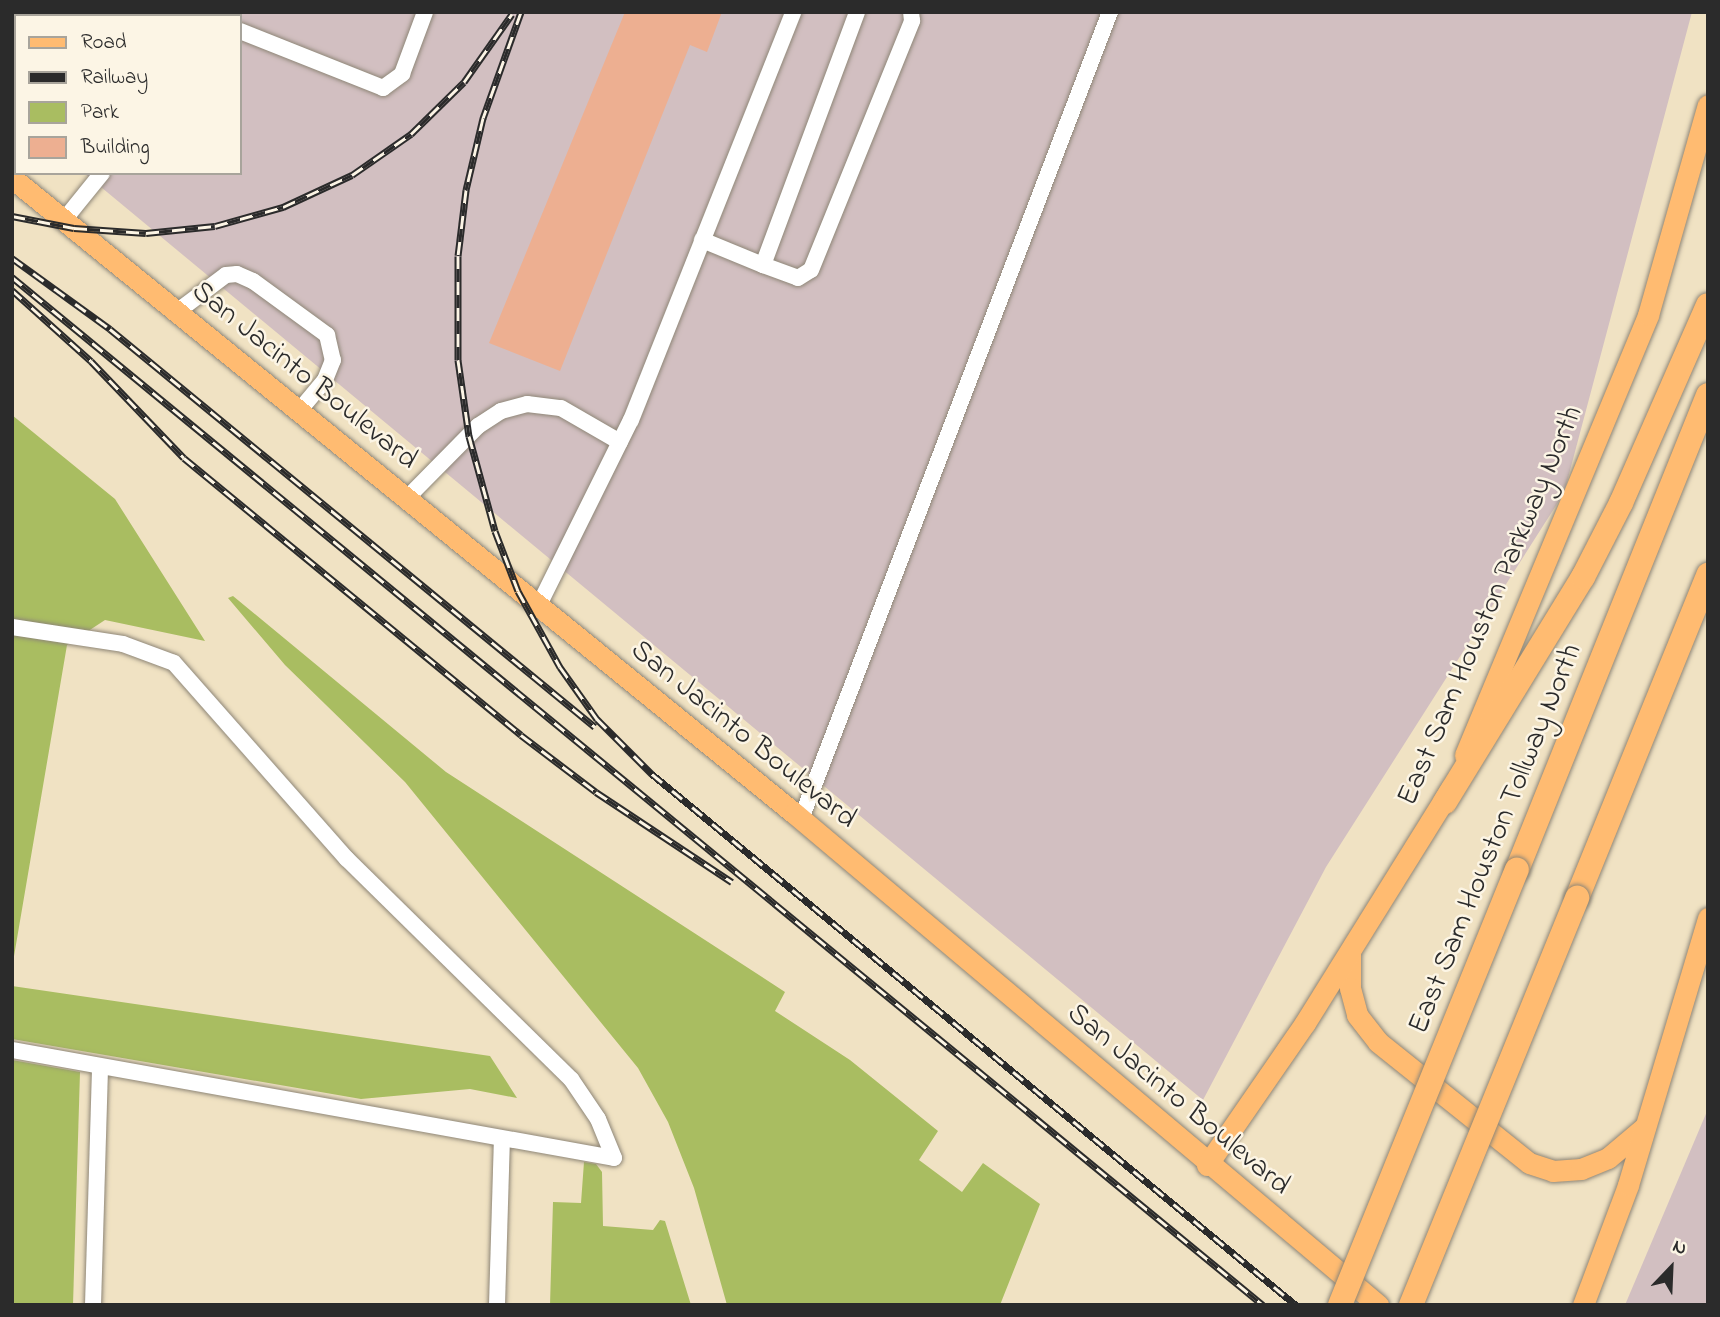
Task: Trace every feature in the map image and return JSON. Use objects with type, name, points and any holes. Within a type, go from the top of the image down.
[{"type":"highway","points":[[1445,802],[1584,577],[1639,465],[1708,305]]},
{"type":"highway","name":"East Sam Houston Tollway North","points":[[1340,1305],[1708,395]]},
{"type":"highway","points":[[1411,1305],[1708,575]]},
{"type":"main road","name":"East Sam Houston Parkway North","points":[[1207,1165],[1350,952],[1445,802],[1648,315],[1708,105]]},
{"type":"main road","name":"San Jacinto Boulevard","points":[[12,178],[801,819],[1207,1165],[1378,1305]]},
{"type":"main road","points":[[1583,1305],[1645,1128],[1708,918]]},
{"type":"main road","points":[[1350,952],[1350,988],[1357,1015],[1377,1042],[1529,1163],[1553,1171],[1581,1169],[1608,1158],[1645,1128]]},
{"type":"street","points":[[242,32],[383,88],[402,74],[425,12]]},
{"type":"street","points":[[538,607],[620,442],[793,12]]},
{"type":"street","points":[[763,265],[857,12]]},
{"type":"street","points":[[702,240],[798,278],[811,270],[912,22],[911,12]]},
{"type":"street","points":[[801,819],[1110,12]]},
{"type":"street","points":[[64,220],[100,175]]},
{"type":"street","points":[[178,311],[226,275],[237,274],[253,281],[327,335],[333,360],[325,380],[300,410]]},
{"type":"street","points":[[407,498],[478,426],[501,411],[527,404],[561,408],[620,442]]},
{"type":"street","points":[[12,627],[122,644],[174,663],[347,859],[571,1079],[598,1119],[614,1158],[100,1068],[12,1050]]},
{"type":"street","points":[[93,1305],[100,1068]]},
{"type":"street","points":[[497,1305],[502,1140]]},
{"type":"shaded area","points":[[12,12],[1692,12],[1564,493],[1326,867],[1203,1100],[86,175],[242,175],[242,14],[14,14],[14,64]]},
{"type":"shaded area","points":[[1708,1109],[1708,1305],[1625,1305]]},
{"type":"green space","points":[[12,415],[115,499],[205,641],[105,620],[67,645],[12,968]]},
{"type":"green space","points":[[233,596],[446,772],[785,992],[775,1011],[850,1060],[938,1131],[919,1160],[962,1192],[983,1163],[1040,1204],[1000,1305],[727,1305],[694,1188],[668,1122],[638,1068],[405,782],[285,665],[228,598]]},
{"type":"green space","points":[[12,986],[490,1056],[517,1098],[470,1089],[361,1099],[12,1039]]},
{"type":"green space","points":[[12,1060],[80,1072],[73,1305],[12,1305]]},
{"type":"green space","points":[[584,1162],[596,1164],[602,1172],[603,1226],[653,1230],[660,1220],[665,1221],[691,1305],[550,1305],[553,1202],[581,1203]]},
{"type":"building","points":[[625,12],[722,12],[707,52],[690,45],[560,371],[489,343]]},
{"type":"railway","points":[[521,12],[483,118],[466,190],[458,256],[458,360],[469,436],[495,531],[518,591],[560,667],[597,719],[652,774],[1296,1305]]},
{"type":"railway","points":[[12,216],[74,228],[146,233],[215,226],[283,207],[352,175],[411,134],[464,82],[512,14]]},
{"type":"railway","points":[[12,258],[110,329],[595,727]]},
{"type":"railway","points":[[12,277],[1263,1305]]},
{"type":"railway","points":[[12,290],[91,361],[184,458],[521,735],[596,792],[732,882]]}]
